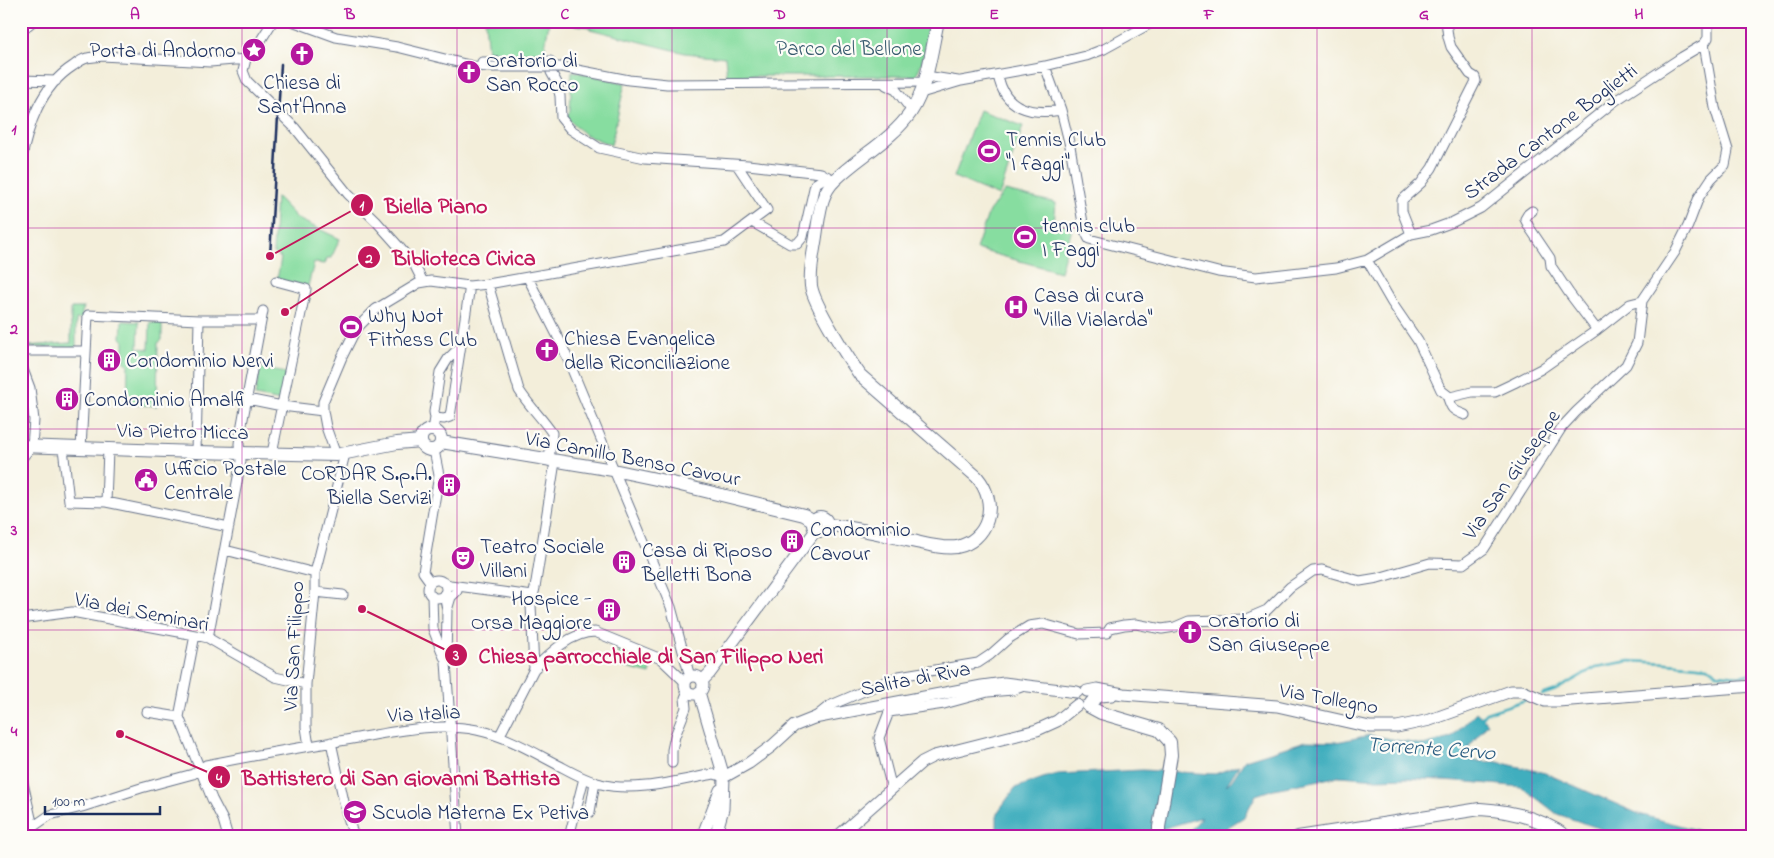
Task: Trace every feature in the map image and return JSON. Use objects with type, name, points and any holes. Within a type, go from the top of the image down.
[{"type":"main road","points":[[834,180],[901,126],[912,111],[923,84],[938,21]]},
{"type":"main road","name":"Via Camillo Benso Cavour","points":[[438,446],[613,470],[804,515],[819,525],[850,527],[935,546],[955,547],[970,542],[986,525],[989,510],[987,495],[977,478],[860,375],[817,303],[811,285],[820,206],[834,180]]},
{"type":"main road","points":[[434,424],[439,433],[438,446],[427,449],[421,442],[424,433],[434,424]]},
{"type":"main road","name":"Via Pietro Micca","points":[[26,446],[108,450],[340,454],[398,443],[421,442]]},
{"type":"main road","points":[[1085,704],[1101,713],[1159,730],[1170,742],[1171,755],[1158,827],[1159,837]]},
{"type":"main road","points":[[1298,837],[1480,809],[1504,810],[1532,818],[1568,837]]},
{"type":"street","points":[[21,31],[33,21]]},
{"type":"street","points":[[273,21],[246,59],[243,71],[247,81],[295,128],[348,194],[401,249],[415,266],[423,282]]},
{"type":"street","points":[[292,21],[336,36],[397,46],[473,66],[562,67],[629,80],[667,84],[923,84],[961,81],[1045,66],[1097,52],[1155,21]]},
{"type":"street","points":[[1411,234],[1402,211],[1402,200],[1421,183],[1432,168],[1476,81],[1475,77],[1470,74],[1451,47],[1446,21]]},
{"type":"street","name":"Via San Giuseppe","points":[[814,718],[829,706],[899,676],[978,663],[1022,629],[1036,624],[1050,625],[1079,634],[1092,634],[1107,633],[1110,628],[1124,625],[1136,624],[1162,629],[1175,627],[1190,621],[1246,620],[1267,610],[1290,587],[1313,571],[1322,570],[1360,581],[1430,564],[1463,564],[1484,549],[1562,427],[1626,365],[1637,343],[1642,301],[1675,252],[1688,226],[1699,197],[1710,179],[1725,165],[1728,150],[1714,108],[1704,44],[1708,38],[1708,21]]},
{"type":"street","name":"Strada Cantone Boglietti","points":[[1061,110],[1070,146],[1084,230],[1089,239],[1218,272],[1256,277],[1336,268],[1367,260],[1411,234],[1431,230],[1453,222],[1481,208],[1615,101],[1704,44]]},
{"type":"street","points":[[21,162],[26,134],[36,109],[64,72],[86,58],[102,56],[210,62],[246,59]]},
{"type":"street","points":[[473,66],[481,62],[550,60],[550,67],[560,96],[561,118],[570,129],[600,148],[645,158],[736,164],[821,173],[834,180]]},
{"type":"street","points":[[998,75],[1000,88],[1015,104],[1027,110],[1046,112],[1061,110],[1045,66]]},
{"type":"street","points":[[21,80],[56,81]]},
{"type":"street","points":[[923,84],[961,81]]},
{"type":"street","points":[[878,83],[888,85],[896,90],[912,111]]},
{"type":"street","points":[[340,454],[326,426],[323,411],[324,402],[342,357],[356,329],[376,309],[423,282],[469,286],[488,284],[724,242],[767,210],[736,164]]},
{"type":"street","points":[[752,222],[790,244],[797,244],[803,237],[815,184],[823,179],[834,180]]},
{"type":"street","points":[[1532,212],[1525,219],[1528,227],[1550,258],[1551,266],[1569,293],[1598,330]]},
{"type":"street","points":[[1367,260],[1392,303],[1418,341],[1441,390],[1450,397],[1472,392],[1495,392],[1542,369],[1598,330],[1630,304],[1642,301]]},
{"type":"street","points":[[528,278],[561,343],[671,607],[693,684],[724,777],[723,809],[715,837]]},
{"type":"street","points":[[272,453],[306,289],[276,281]]},
{"type":"street","points":[[488,284],[519,390],[526,402],[552,433],[552,461],[531,605],[534,669],[500,735]]},
{"type":"street","points":[[461,346],[448,359],[440,372],[434,424],[450,417],[470,292],[469,286]]},
{"type":"street","points":[[81,449],[88,315],[199,320],[262,316],[239,444],[241,461],[208,638]]},
{"type":"street","points":[[196,452],[199,320]]},
{"type":"street","points":[[21,352],[86,352]]},
{"type":"street","points":[[21,364],[30,388],[34,420],[21,459]]},
{"type":"street","points":[[1447,395],[1451,408],[1455,412],[1465,415]]},
{"type":"street","points":[[247,399],[323,411]]},
{"type":"street","points":[[438,446],[439,475],[423,572],[428,579],[450,585],[533,596]]},
{"type":"street","points":[[64,448],[69,501],[106,502],[229,527]]},
{"type":"street","points":[[106,502],[108,450]]},
{"type":"street","name":"Via San Filippo","points":[[309,746],[306,727],[306,684],[315,592],[314,573],[340,454]]},
{"type":"street","points":[[672,763],[675,736],[686,708],[686,698],[693,684],[710,673],[819,525]]},
{"type":"street","points":[[225,550],[314,573]]},
{"type":"street","points":[[436,581],[445,587],[448,610]]},
{"type":"street","points":[[436,581],[428,587],[432,596],[434,629],[446,662]]},
{"type":"street","points":[[432,596],[440,598],[445,593],[474,588]]},
{"type":"street","points":[[457,590],[451,598],[448,610],[446,662],[458,837]]},
{"type":"street","points":[[315,592],[343,595]]},
{"type":"street","name":"Via dei Seminari","points":[[21,619],[72,612],[195,635],[208,638],[275,678],[306,684]]},
{"type":"street","points":[[534,669],[560,644],[584,633],[595,632],[661,659],[693,684]]},
{"type":"street","points":[[195,635],[179,717],[200,770],[223,820],[228,837]]},
{"type":"street","name":"Salita di Riva","points":[[814,718],[982,686],[1004,684],[1082,691]]},
{"type":"street","name":"Salita di Riva","points":[[892,788],[879,738],[889,712],[944,704],[988,692],[1013,690],[1024,686]]},
{"type":"street","name":"Via Tollegno","points":[[1082,691],[1097,689],[1123,694],[1277,706],[1370,727],[1397,727],[1430,720],[1511,691],[1522,691],[1545,701],[1753,686]]},
{"type":"street","points":[[837,837],[922,762],[934,756],[1037,730],[1057,722],[1085,704],[1092,697],[1082,691],[1075,700],[1085,704]]},
{"type":"street","name":"Via Tollegno","points":[[1085,704],[1100,696],[1123,694]]},
{"type":"street","points":[[147,712],[179,717]]},
{"type":"street","points":[[702,837],[710,820],[724,777],[749,763],[794,726],[814,718]]},
{"type":"street","name":"Via Italia","points":[[28,833],[50,815],[192,774],[206,766],[374,734],[452,728],[500,735],[584,778],[617,787],[641,786],[714,774],[724,777]]},
{"type":"street","points":[[331,742],[346,812],[354,837]]},
{"type":"street","points":[[21,774],[28,833]]},
{"type":"street","points":[[569,837],[584,778]]},
{"type":"street","points":[[575,811],[590,812],[595,782]]},
{"type":"green space","points":[[485,21],[549,21],[544,54],[488,54]]},
{"type":"green space","name":"Parco del Bellone","points":[[550,21],[930,21],[922,62],[916,76],[727,76],[725,57],[685,53],[590,29],[589,27]]},
{"type":"green space","points":[[572,71],[625,83],[611,145],[584,134],[566,117],[570,111]]},
{"type":"green space","name":"Tennis Club \"I faggi\"","points":[[979,110],[1023,126],[999,196],[954,177]]},
{"type":"green space","name":"tennis club I Faggi","points":[[1005,191],[1056,203],[1054,222],[1073,225],[1060,272],[976,249],[989,211]]},
{"type":"green space","points":[[276,196],[298,219],[340,239],[331,258],[327,258],[325,264],[314,263],[308,286],[277,280],[281,258],[273,252]]},
{"type":"green space","points":[[71,308],[84,308],[82,319],[76,319],[76,348],[26,347],[71,343]]},
{"type":"green space","points":[[122,321],[139,322],[138,348],[149,349],[150,322],[162,323],[162,340],[158,343],[157,406],[127,404],[128,364],[124,362],[124,341],[121,338]]},
{"type":"green space","points":[[260,368],[286,373],[281,401],[255,396]]},
{"type":"green space","points":[[620,649],[654,658],[650,674],[615,665]]},
{"type":"water","name":"Torrente Cervo","points":[[1476,712],[1488,723],[1468,748],[1472,761],[1498,762],[1545,773],[1639,814],[1714,835],[1753,825],[1753,837],[1625,837],[1557,814],[1522,787],[1458,781],[1341,776],[1274,789],[1256,795],[1244,817],[1212,837],[1184,837],[1202,817],[1142,835],[1049,831],[1046,837],[997,837],[997,813],[1015,788],[1058,774],[1142,770],[1215,774],[1239,765],[1226,786],[1245,760],[1306,741],[1337,742],[1370,735],[1423,745],[1451,738]]},
{"type":"waterway","points":[[1542,695],[1556,690],[1596,667],[1630,661],[1708,667],[1718,674],[1739,676],[1753,673]]},
{"type":"waterway","points":[[1480,719],[1486,713],[1529,699]]},
{"type":"railway","points":[[270,256],[281,64]]},
{"type":"place","name":"Porta di Andorno","points":[[254,50]]},
{"type":"place","name":"Chiesa di Sant'Anna","points":[[302,54]]},
{"type":"place","name":"Oratorio di San Rocco","points":[[469,72]]},
{"type":"place","name":"Tennis Club \"I faggi\"","points":[[989,151]]},
{"type":"place","name":"tennis club I Faggi","points":[[1025,237]]},
{"type":"place","name":"Biella Piano","points":[[270,256]]},
{"type":"place","name":"Casa di cura \"Villa Vialarda\"","points":[[1016,307]]},
{"type":"place","name":"Biblioteca Civica","points":[[285,312]]},
{"type":"place","name":"Why Not Fitness Club","points":[[351,327]]},
{"type":"place","name":"Chiesa Evangelica della Riconciliazione","points":[[547,350]]},
{"type":"place","name":"Condominio Nervi","points":[[109,360]]},
{"type":"place","name":"Condominio Amalfi","points":[[67,399]]},
{"type":"place","name":"Ufficio Postale Centrale","points":[[146,480]]},
{"type":"place","name":"CORDAR S.p.A. Biella Servizi","points":[[449,485]]},
{"type":"place","name":"Condominio Cavour","points":[[792,541]]},
{"type":"place","name":"Teatro Sociale Villani","points":[[463,558]]},
{"type":"place","name":"Casa di Riposo Belletti Bona","points":[[624,562]]},
{"type":"place","name":"Chiesa parrocchiale di San Filippo Neri","points":[[362,609]]},
{"type":"place","name":"Hospice - Orsa Maggiore","points":[[609,610]]},
{"type":"place","name":"Oratorio di San Giuseppe","points":[[1190,632]]},
{"type":"place","name":"Battistero di San Giovanni Battista","points":[[120,734]]},
{"type":"place","name":"Scuola Materna Ex Petiva","points":[[355,812]]}]
